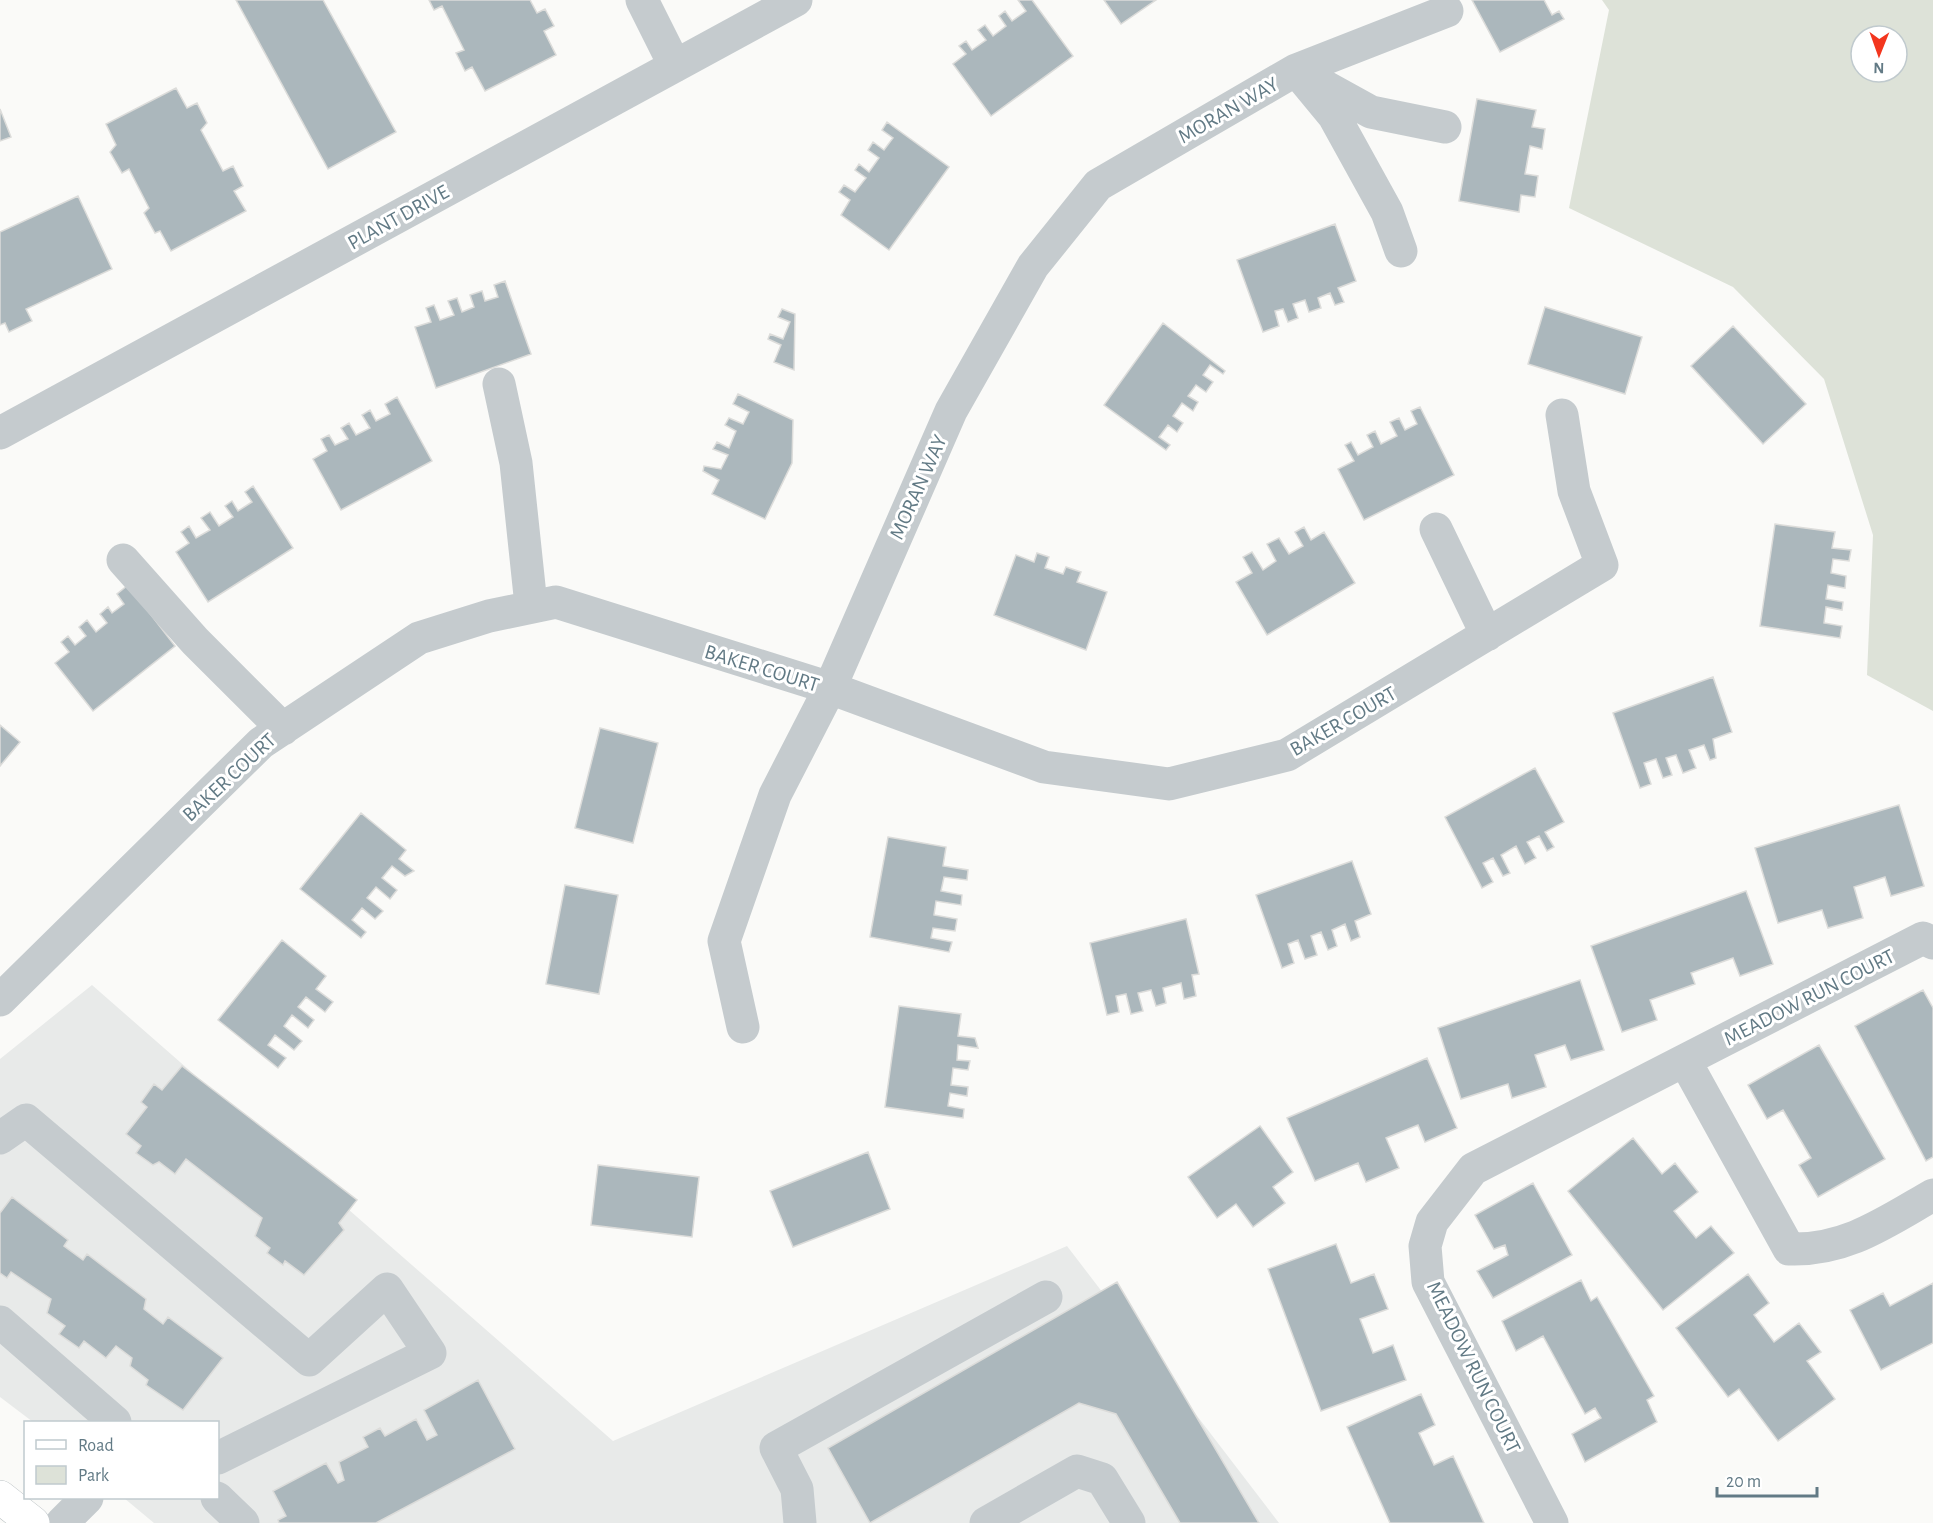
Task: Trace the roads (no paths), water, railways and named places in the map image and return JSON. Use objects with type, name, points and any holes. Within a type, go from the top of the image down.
[{"type":"main road","points":[[0,1497],[33,1523]]},
{"type":"street","points":[[642,0],[675,66]]},
{"type":"street","name":"PLANT DRIVE","points":[[0,433],[796,0]]},
{"type":"street","name":"MORAN WAY","points":[[743,1027],[724,941],[775,795],[830,688],[951,411],[1033,266],[1098,185],[1296,70],[1448,11]]},
{"type":"street","points":[[1296,70],[1371,112],[1445,127]]},
{"type":"street","points":[[1296,70],[1334,116],[1387,212],[1401,250]]},
{"type":"street","points":[[500,384],[516,464],[531,605]]},
{"type":"street","name":"BAKER COURT","points":[[4,989],[261,743],[419,638],[531,605],[556,602],[830,688],[1044,767],[1169,784],[1287,755],[1602,566],[1574,491],[1562,415]]},
{"type":"street","points":[[1436,529],[1487,635]]},
{"type":"street","points":[[123,560],[195,641],[283,729]]},
{"type":"street","name":"MEADOW RUN COURT","points":[[1552,1523],[1428,1282],[1425,1246],[1432,1222],[1473,1169],[1923,938],[1933,943]]},
{"type":"street","points":[[1685,1060],[1789,1249],[1813,1250],[1854,1240],[1933,1195]]},
{"type":"street","points":[[0,1138],[26,1120],[309,1360]]},
{"type":"street","points":[[219,1458],[430,1353],[387,1289],[309,1360],[304,1415]]},
{"type":"street","points":[[800,1523],[797,1489],[776,1448],[1046,1297]]},
{"type":"street","points":[[0,1322],[114,1421]]},
{"type":"street","points":[[986,1523],[1077,1471],[1102,1479],[1129,1523]]},
{"type":"street","points":[[62,1523],[85,1499]]},
{"type":"street","points":[[219,1499],[243,1523]]}]
